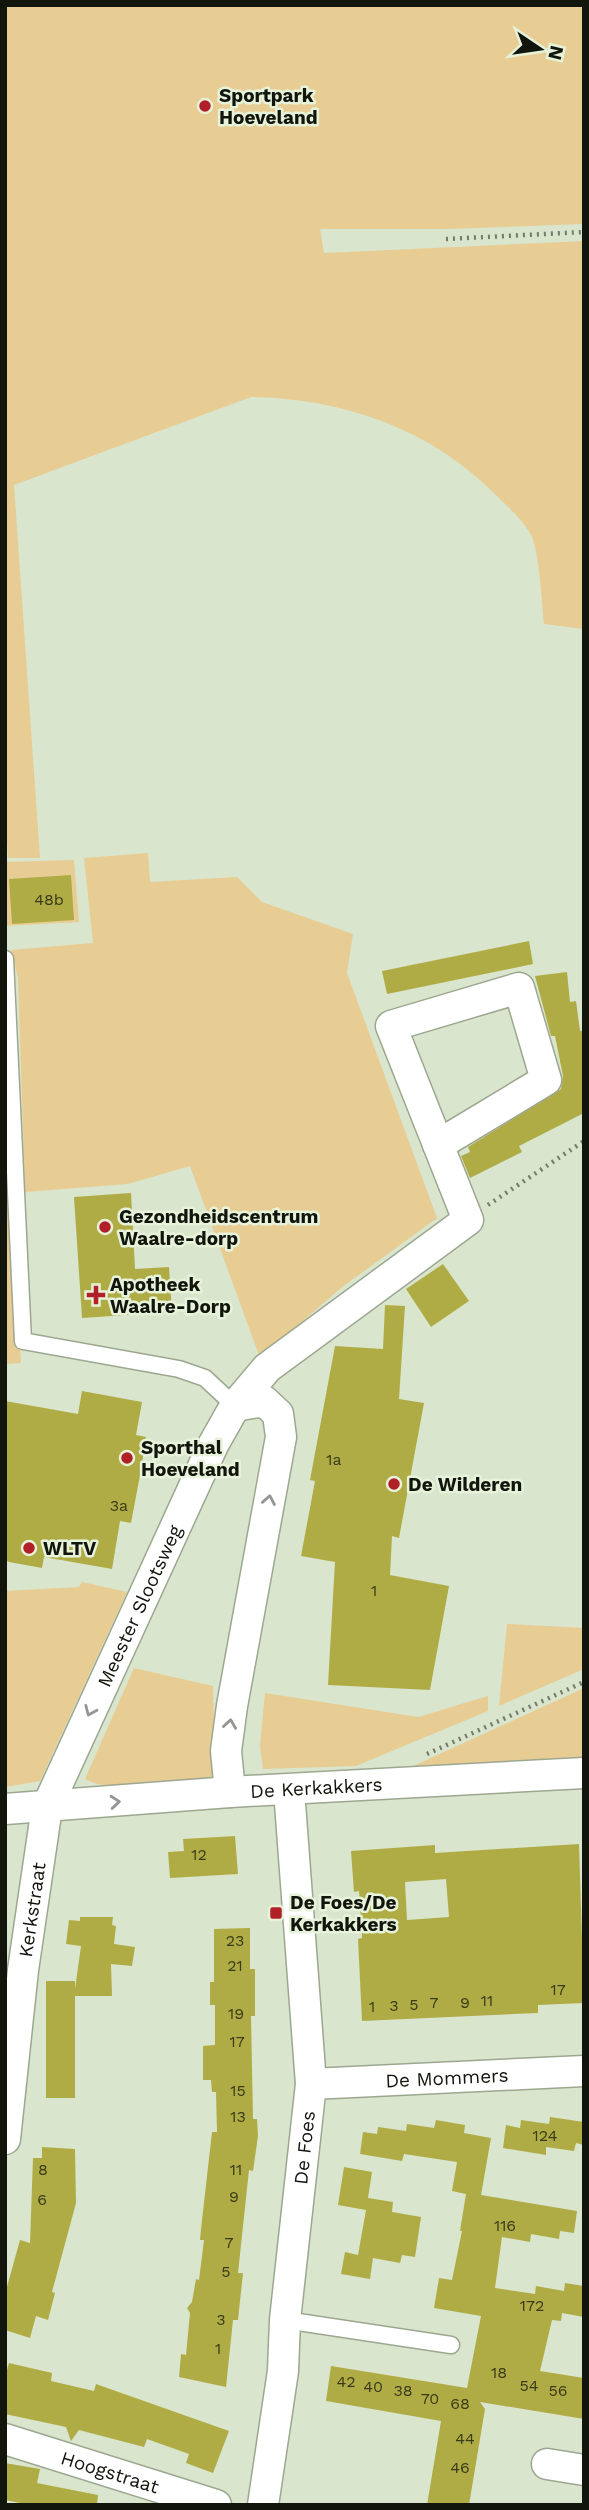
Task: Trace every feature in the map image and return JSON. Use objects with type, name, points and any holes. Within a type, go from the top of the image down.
[{"type":"street","points":[[438,1145],[546,1080],[519,988],[391,1026],[438,1145],[468,1220]]},
{"type":"street","name":"Meester Slootsweg","points":[[47,1807],[208,1457],[235,1406],[267,1368],[468,1220]]},
{"type":"street","points":[[230,1792],[226,1751],[232,1706],[281,1437],[278,1414],[264,1401],[235,1406]]},
{"type":"street","name":"De Kerkakkers","points":[[5,1809],[230,1792],[584,1773]]},
{"type":"street","name":"De Foes","points":[[263,2505],[283,2371],[285,2319],[311,2084],[289,1790]]},
{"type":"street","name":"Kerkstraat","points":[[5,2139],[14,1987],[47,1807]]},
{"type":"street","name":"De Mommers","points":[[311,2084],[584,2071]]},
{"type":"street","name":"Hoogstraat","points":[[5,2439],[216,2505]]},
{"type":"street","points":[[547,2464],[584,2470]]},
{"type":"lane","points":[[5,959],[23,1341],[179,1369],[205,1378],[235,1406]]},
{"type":"lane","points":[[285,2319],[451,2345]]},
{"type":"path","points":[[446,239],[584,232]]},
{"type":"path","points":[[468,1220],[584,1141]]},
{"type":"path","points":[[396,1785],[398,1776],[419,1757],[584,1682]]},
{"type":"shaded area","points":[[5,5],[584,5],[584,224],[447,229],[320,229],[324,253],[584,241],[584,629],[544,624],[534,542],[524,524],[496,495],[443,452],[414,435],[352,411],[285,399],[251,397],[14,485],[40,858],[8,858],[5,803]]},
{"type":"shaded area","points":[[148,853],[150,882],[237,877],[262,902],[353,934],[347,973],[437,1218],[341,1288],[260,1358],[190,1166],[128,1184],[25,1192],[18,978],[11,950],[93,943],[84,858]]},
{"type":"shaded area","points":[[74,860],[79,922],[5,926],[5,862]]},
{"type":"shaded area","points":[[5,1076],[21,1363],[5,1364]]},
{"type":"shaded area","points":[[82,1582],[127,1592],[40,1781],[5,1787],[5,1591],[79,1587]]},
{"type":"shaded area","points":[[507,1624],[584,1628],[584,1669],[499,1706]]},
{"type":"shaded area","points":[[134,1668],[213,1686],[215,1783],[130,1788],[98,1784],[85,1779]]},
{"type":"shaded area","points":[[584,1688],[584,1760],[398,1773]]},
{"type":"shaded area","points":[[265,1693],[418,1717],[488,1696],[488,1711],[356,1766],[263,1769],[260,1745]]},
{"type":"building","points":[[71,875],[74,920],[12,924],[9,879]]},
{"type":"building","points":[[529,941],[533,964],[387,994],[382,971]]},
{"type":"building","points":[[567,972],[570,1002],[576,1001],[580,1031],[584,1030],[584,1113],[519,1146],[522,1152],[470,1178],[461,1156],[470,1152],[468,1147],[561,1089],[563,1076],[555,1036],[551,1036],[535,976]]},
{"type":"building","name":"Gezondheidscentrum Waalre-dorp","points":[[131,1193],[135,1269],[169,1267],[172,1312],[82,1318],[74,1197]]},
{"type":"building","points":[[443,1264],[469,1301],[431,1327],[406,1289]]},
{"type":"building","points":[[385,1305],[405,1306],[399,1399],[424,1403],[399,1538],[392,1536],[390,1575],[449,1586],[430,1690],[328,1685],[335,1562],[301,1556],[315,1481],[310,1480],[335,1346],[383,1349]]},
{"type":"building","points":[[82,1391],[142,1402],[136,1435],[146,1437],[141,1470],[131,1523],[120,1521],[112,1569],[44,1557],[42,1568],[9,1562],[5,1560],[5,1401],[78,1414]]},
{"type":"building","points":[[235,1836],[238,1874],[170,1878],[168,1852],[184,1851],[183,1839]]},
{"type":"building","points":[[579,1844],[584,2003],[538,2005],[538,2013],[362,2021],[358,1939],[362,1938],[359,1891],[354,1892],[351,1851],[435,1845],[435,1853]],"holes":[[[446,1879],[449,1917],[407,1920],[405,1882]]]},
{"type":"building","points":[[80,1917],[113,1917],[112,1925],[116,1926],[114,1944],[135,1947],[132,1966],[111,1964],[112,1996],[75,1996],[75,2098],[46,2098],[46,1981],[75,1981],[75,1989],[81,1946],[66,1944],[69,1920],[80,1921]]},
{"type":"building","points":[[250,1928],[250,1969],[255,1969],[255,2016],[251,2016],[253,2119],[257,2119],[258,2136],[253,2171],[249,2170],[238,2273],[243,2273],[238,2320],[233,2320],[226,2387],[179,2377],[181,2354],[186,2355],[190,2313],[187,2308],[192,2302],[196,2279],[199,2280],[204,2240],[200,2240],[212,2132],[217,2132],[216,2092],[212,2092],[211,2080],[203,2080],[203,2046],[215,2045],[215,2005],[210,2005],[210,1982],[214,1982],[214,1929]]},
{"type":"building","points":[[550,2117],[584,2122],[584,2145],[576,2143],[574,2151],[546,2147],[546,2155],[503,2148],[506,2125],[520,2128],[521,2120],[549,2124]]},
{"type":"building","points":[[436,2120],[465,2125],[464,2133],[491,2138],[481,2195],[577,2211],[574,2233],[560,2231],[559,2239],[531,2234],[530,2242],[502,2237],[495,2288],[535,2294],[536,2286],[564,2291],[565,2283],[584,2286],[584,2317],[562,2313],[561,2321],[552,2320],[540,2371],[584,2378],[584,2419],[480,2402],[485,2409],[469,2505],[427,2505],[441,2421],[326,2401],[331,2366],[467,2388],[481,2316],[434,2308],[439,2278],[452,2280],[462,2231],[466,2194],[452,2191],[457,2162],[404,2154],[402,2161],[360,2154],[363,2132],[377,2134],[378,2127],[406,2131],[407,2124],[434,2128]]},
{"type":"building","points":[[42,2147],[75,2149],[76,2203],[52,2292],[55,2293],[48,2320],[36,2316],[30,2338],[5,2330],[5,2294],[20,2240],[30,2243],[33,2158],[42,2158]]},
{"type":"building","points":[[344,2167],[372,2172],[368,2198],[393,2202],[392,2212],[421,2217],[415,2257],[402,2255],[400,2263],[373,2258],[370,2279],[341,2274],[345,2252],[358,2255],[366,2210],[338,2205]]},
{"type":"building","points":[[9,2363],[52,2373],[51,2381],[94,2391],[96,2384],[229,2431],[213,2473],[186,2463],[189,2454],[147,2439],[144,2447],[79,2430],[71,2441],[66,2427],[5,2414],[5,2377]]},
{"type":"building","points":[[5,2463],[40,2469],[37,2483],[98,2495],[97,2505],[30,2505],[5,2500]]},
{"type":"place","name":"Sportpark Hoeveland","points":[[205,106]]},
{"type":"place","name":"Gezondheidscentrum Waalre-dorp","points":[[105,1227]]},
{"type":"place","name":"Apotheek Waalre-Dorp","points":[[96,1295]]},
{"type":"place","name":"Sporthal Hoeveland","points":[[127,1458]]},
{"type":"place","name":"De Wilderen","points":[[394,1484]]},
{"type":"place","name":"WLTV","points":[[29,1548]]},
{"type":"place","name":"De Foes/De Kerkakkers","points":[[276,1913]]}]
